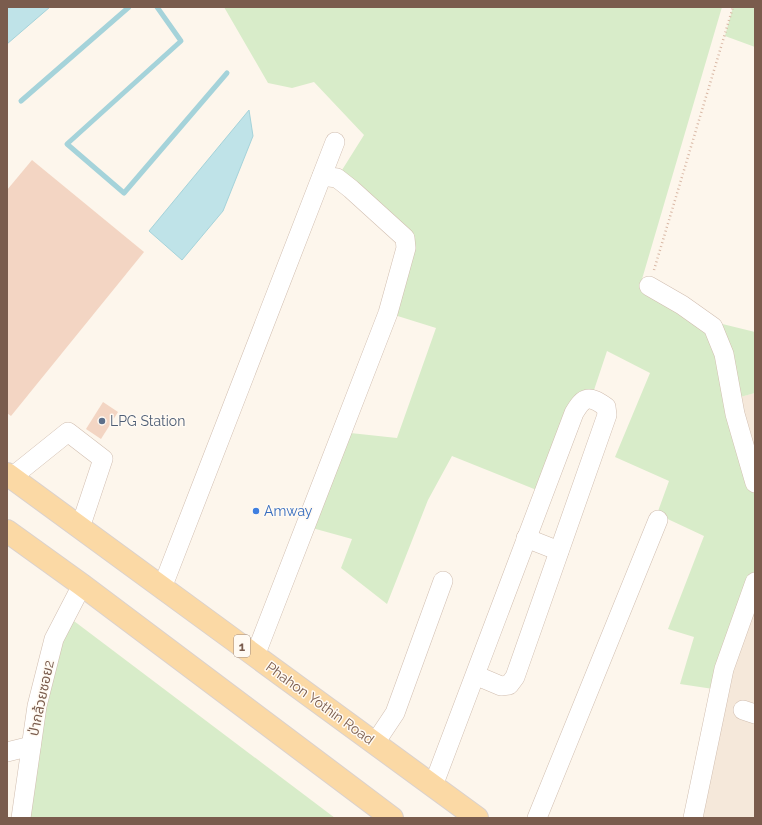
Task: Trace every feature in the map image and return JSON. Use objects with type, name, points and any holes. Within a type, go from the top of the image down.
[{"type":"main road","name":"Phahon Yothin Road","points":[[9,476],[477,818]]},
{"type":"main road","points":[[7,531],[82,585],[392,818]]},
{"type":"street","points":[[162,588],[335,142]]},
{"type":"street","points":[[255,656],[388,313],[406,248],[405,238],[351,189],[336,178],[322,176]]},
{"type":"street","points":[[649,286],[682,305],[713,327],[724,354],[735,414],[755,484]]},
{"type":"street","points":[[433,786],[574,413],[581,401],[587,398],[595,399],[606,407],[607,415],[515,677],[509,685],[501,686],[475,675]]},
{"type":"street","points":[[9,476],[68,432],[103,459],[80,528]]},
{"type":"street","points":[[537,818],[658,520]]},
{"type":"street","points":[[526,538],[559,552]]},
{"type":"street","points":[[375,743],[395,714],[443,581]]},
{"type":"street","points":[[693,818],[724,669],[755,582]]},
{"type":"street","name":"ป่ากล้วยซอย2","points":[[22,818],[37,706],[54,639],[82,585]]},
{"type":"street","points":[[7,752],[31,746]]},
{"type":"path","points":[[649,286],[733,7]]},
{"type":"shaded area","points":[[755,393],[755,482],[732,399]]},
{"type":"shaded area","points":[[755,585],[755,818],[692,818]]},
{"type":"green space","points":[[224,7],[722,7],[640,286],[702,319],[755,332],[755,393],[733,399],[755,493],[755,578],[720,690],[680,684],[694,637],[668,629],[704,536],[657,514],[669,481],[615,457],[650,373],[607,351],[591,399],[544,493],[452,456],[428,500],[387,604],[341,568],[352,539],[305,526],[341,432],[397,438],[436,328],[388,313],[405,238],[337,178],[364,135],[314,82],[292,88],[268,83]]},
{"type":"green space","points":[[733,7],[755,7],[755,47],[725,36]]},
{"type":"green space","points":[[66,615],[335,818],[21,818]]},
{"type":"water","points":[[7,7],[50,7],[7,44]]},
{"type":"water","points":[[249,110],[253,136],[223,211],[182,260],[149,231]]},
{"type":"building","points":[[32,160],[144,252],[11,416],[7,413],[7,190]]},
{"type":"building","name":"LPG Station","points":[[103,402],[118,412],[101,439],[86,429]]},
{"type":"waterway","points":[[21,101],[129,7]]},
{"type":"waterway","points":[[157,7],[181,41],[67,144],[124,193],[227,73]]},
{"type":"place","name":"LPG Station","points":[[102,421]]},
{"type":"place","name":"Amway","points":[[256,511]]}]
